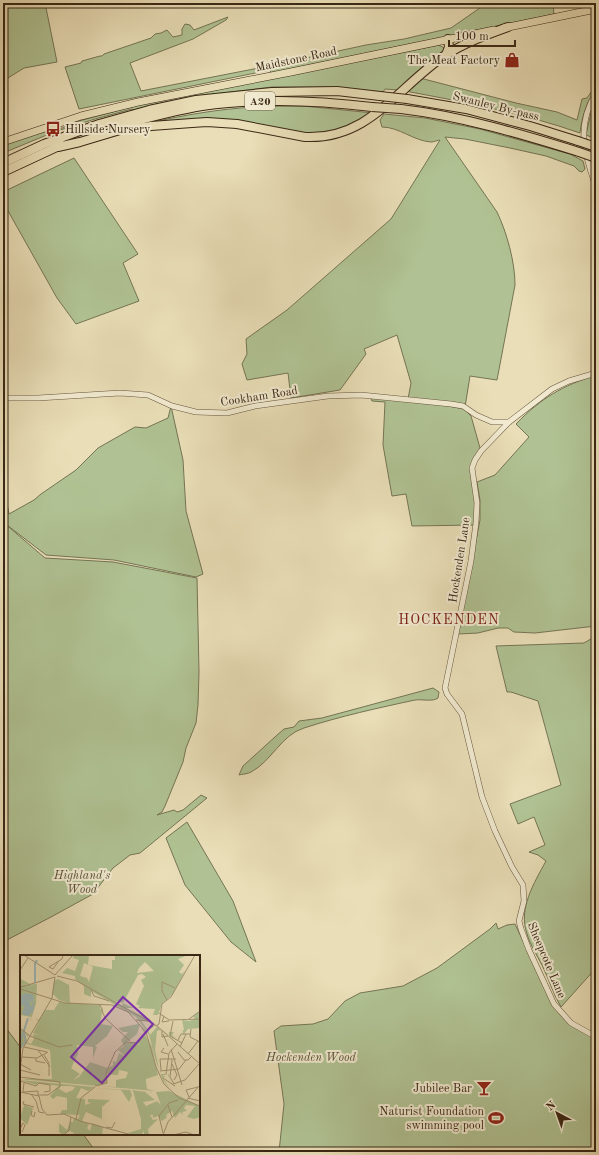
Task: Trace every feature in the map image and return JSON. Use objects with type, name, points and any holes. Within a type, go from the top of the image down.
[{"type":"highway","name":"A20","points":[[58,147],[120,130],[192,122],[237,124],[305,137],[316,138],[333,135],[354,128],[374,116],[428,68],[446,55],[478,38],[508,27]]},
{"type":"highway","points":[[446,55],[449,46],[448,39]]},
{"type":"highway","name":"Swanley By-pass","points":[[149,113],[196,100],[272,92],[337,91],[407,99],[466,109],[530,126],[594,147]]},
{"type":"highway","name":"Swanley By-pass","points":[[149,113],[203,106],[265,101],[305,101],[401,109],[469,121],[527,136],[596,158]]},
{"type":"highway","name":"A20","points":[[3,172],[58,147],[149,113]]},
{"type":"highway","name":"A20","points":[[3,163],[44,144],[98,124],[149,113]]},
{"type":"highway","points":[[3,159],[13,154],[44,144]]},
{"type":"main road","name":"Maidstone Road","points":[[3,142],[81,116],[138,102],[596,9]]},
{"type":"street","points":[[596,93],[590,102],[585,115],[583,128],[585,150],[596,187]]},
{"type":"street","name":"Hockenden Lane","points":[[520,918],[524,901],[523,885],[509,861],[495,831],[482,797],[462,714],[447,694],[445,688],[471,561],[476,523],[477,503],[472,468],[481,451],[509,422],[552,389],[570,381],[596,373]]},
{"type":"street","name":"Cookham Road","points":[[3,398],[120,394],[148,396],[172,406],[196,412],[227,413],[255,406],[328,396],[361,395],[463,406],[476,415],[492,422],[509,422]]},
{"type":"street","points":[[492,422],[498,433]]},
{"type":"street","name":"Sheepcote Lane","points":[[520,918],[521,929],[554,1004],[571,1023],[596,1037]]},
{"type":"green space","points":[[3,3],[45,3],[57,62],[24,68],[3,81]]},
{"type":"green space","points":[[487,3],[553,3],[554,14],[271,73],[270,70],[79,109],[65,67],[102,56],[151,38],[155,34],[167,30],[173,37],[182,35],[182,29],[185,24],[190,25],[194,30],[228,17],[226,20],[193,39],[130,63],[141,91],[366,45],[404,39],[451,28]]},
{"type":"green space","points":[[439,45],[444,48],[444,53],[399,90],[385,89],[383,92],[337,87],[272,87],[206,95],[132,109],[54,132],[8,151],[3,149],[3,145],[42,132],[62,128],[75,122],[139,105]]},
{"type":"green space","points":[[420,78],[557,112],[577,120],[582,99],[587,98],[596,85],[596,87],[585,109],[580,133],[515,114],[405,91]]},
{"type":"green space","points":[[596,98],[596,139],[586,135],[593,104]]},
{"type":"green space","points":[[304,106],[373,113],[351,126],[331,132],[311,135],[266,127],[149,123],[228,109]]},
{"type":"green space","points":[[384,114],[425,118],[480,129],[570,154],[583,161],[585,169],[582,172],[574,166],[546,156],[465,139],[445,137],[497,212],[510,248],[515,276],[515,285],[497,380],[470,376],[465,407],[408,399],[411,383],[397,335],[364,349],[366,354],[340,390],[291,398],[288,373],[247,380],[242,364],[247,354],[246,339],[287,310],[391,219],[440,140],[431,142],[425,141],[394,129],[382,127],[380,120]]},
{"type":"green space","points":[[74,158],[138,254],[123,263],[139,301],[76,324],[57,298],[3,202],[3,192]]},
{"type":"green space","points":[[596,375],[596,626],[535,633],[514,632],[508,628],[498,628],[478,633],[458,634],[480,520],[480,500],[477,482],[495,475],[529,437],[516,424],[525,415],[543,400],[562,388]]},
{"type":"green space","points":[[370,397],[443,405],[464,409],[471,416],[480,448],[473,460],[476,501],[475,525],[412,526],[406,494],[392,496],[383,445],[385,402],[372,401]]},
{"type":"green space","points":[[171,406],[183,460],[186,511],[203,574],[196,577],[114,560],[46,555],[3,522],[3,484],[9,514],[34,500],[76,470],[98,448],[135,427],[146,428],[168,418]]},
{"type":"green space","name":"Highland's Wood","points":[[3,522],[45,558],[113,562],[197,578],[199,672],[196,723],[186,748],[183,762],[165,806],[162,812],[157,815],[174,810],[177,812],[183,810],[201,795],[207,798],[140,853],[130,855],[113,868],[93,894],[3,942]]},
{"type":"green space","points":[[596,636],[596,968],[561,1007],[530,942],[524,915],[532,887],[546,861],[538,855],[529,852],[545,845],[534,817],[518,824],[510,804],[561,785],[538,701],[507,692],[496,646],[584,643]]},
{"type":"green space","points":[[433,688],[439,692],[438,698],[436,699],[415,700],[373,709],[296,731],[258,767],[250,773],[239,775],[243,766],[276,736],[284,729],[294,727],[299,721],[322,718]]},
{"type":"green space","points":[[187,822],[233,901],[256,962],[231,942],[185,885],[166,838]]},
{"type":"green space","name":"Hockenden Wood","points":[[496,923],[498,929],[507,925],[515,924],[557,1011],[567,1020],[596,1038],[596,1149],[594,1152],[279,1152],[284,1104],[274,1031],[281,1026],[313,1024],[328,1019],[345,1001],[360,993],[403,986],[437,968]]},
{"type":"green space","points":[[3,1024],[20,1047],[20,1135],[84,1135],[96,1152],[3,1152]]},
{"type":"place","name":"The Meat Factory","points":[[512,60]]},
{"type":"place","name":"Hillside Nursery","points":[[53,129]]},
{"type":"place","name":"Jubilee Bar","points":[[484,1088]]},
{"type":"place","name":"Naturist Foundation swimming pool","points":[[496,1118]]},
{"type":"district","name":"HOCKENDEN","points":[[449,619]]}]
